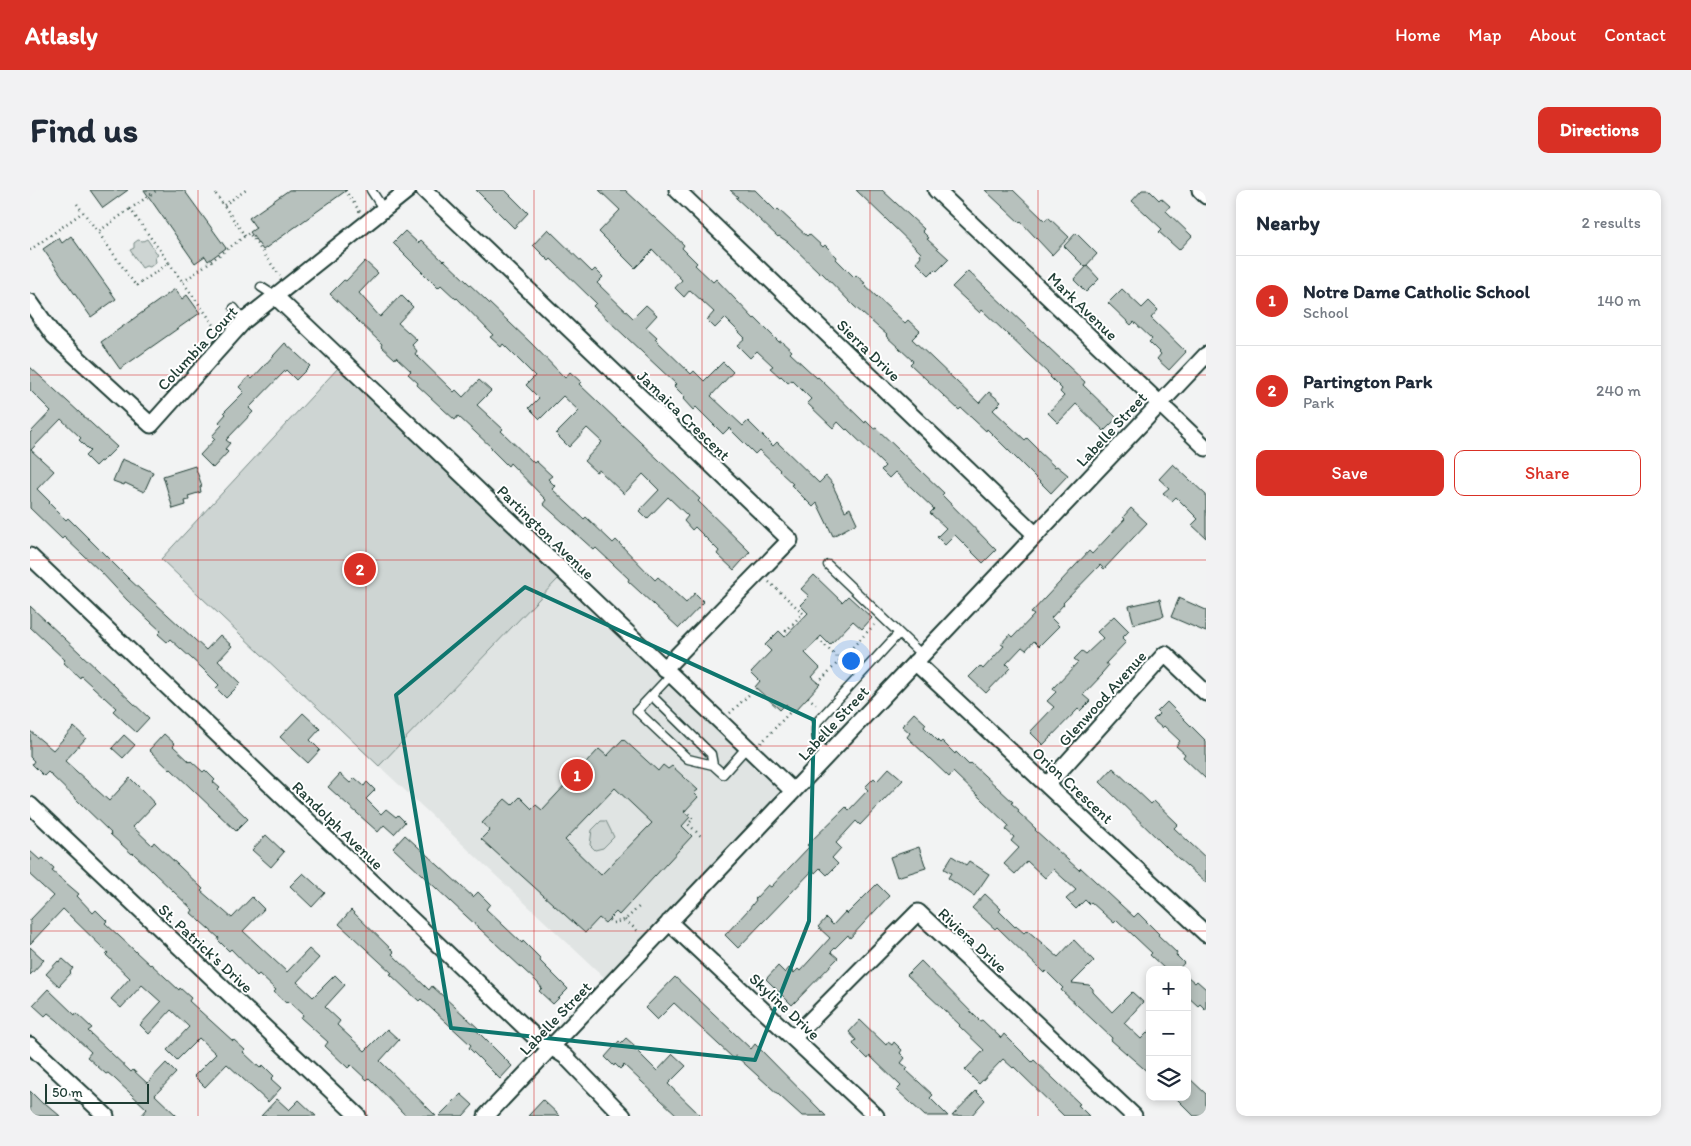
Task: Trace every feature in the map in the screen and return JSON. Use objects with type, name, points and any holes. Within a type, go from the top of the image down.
[{"type":"street","name":"Columbia Court","points":[[30,302],[54,336],[152,425],[244,321],[408,190]]},
{"type":"street","name":"Jamaica Crescent","points":[[424,190],[790,540],[668,672]]},
{"type":"street","name":"Sierra Drive","points":[[677,190],[1036,535]]},
{"type":"street","name":"Mark Avenue","points":[[936,190],[1206,448]]},
{"type":"street","points":[[1200,190],[1206,196]]},
{"type":"street","name":"Partington Avenue","points":[[275,296],[668,672],[754,745],[793,791]]},
{"type":"street","name":"Labelle Street","points":[[486,1116],[1206,355]]},
{"type":"street","name":"Randolph Avenue","points":[[30,556],[534,1036],[565,1056],[624,1116]]},
{"type":"street","name":"Glenwood Avenue","points":[[1047,785],[1165,654],[1206,693]]},
{"type":"street","name":"Orion Crescent","points":[[919,659],[1047,785],[1206,934]]},
{"type":"street","name":"St. Patrick's Drive","points":[[30,805],[358,1116]]},
{"type":"street","name":"Riviera Drive","points":[[793,1038],[918,912],[1134,1116]]},
{"type":"street","name":"Skyline Drive","points":[[669,922],[876,1116]]},
{"type":"street","points":[[30,1045],[106,1116]]},
{"type":"lane","points":[[371,190],[384,210]]},
{"type":"lane","points":[[261,287],[275,296]]},
{"type":"lane","points":[[234,308],[244,321]]},
{"type":"lane","points":[[828,565],[899,634],[919,659]]},
{"type":"lane","points":[[827,756],[821,749],[815,732],[817,722],[899,634]]},
{"type":"lane","points":[[668,672],[652,696],[637,711],[688,759],[713,765],[723,774],[754,745]]},
{"type":"lane","points":[[652,696],[711,754],[713,765]]},
{"type":"path","points":[[98,232],[157,190]]},
{"type":"path","points":[[213,190],[245,236]]},
{"type":"path","points":[[224,205],[246,190]]},
{"type":"path","points":[[345,190],[362,215]]},
{"type":"path","points":[[78,204],[136,286],[169,263]]},
{"type":"path","points":[[130,209],[221,334]]},
{"type":"path","points":[[30,250],[83,212]]},
{"type":"path","points":[[183,282],[249,234],[281,277]]},
{"type":"path","points":[[768,581],[803,613],[786,631],[789,633]]},
{"type":"path","points":[[818,683],[877,622]]},
{"type":"path","points":[[818,639],[854,672]]},
{"type":"path","points":[[726,716],[756,688]]},
{"type":"path","points":[[808,696],[820,708]]},
{"type":"path","points":[[754,745],[792,710]]},
{"type":"path","points":[[685,810],[693,819],[688,824],[703,838]]},
{"type":"path","points":[[609,920],[613,923],[625,920],[641,905]]},
{"type":"path","points":[[625,920],[640,933]]},
{"type":"highlighted area","points":[[525,587],[814,720],[809,921],[755,1060],[451,1028],[396,695]]},
{"type":"shaded area","points":[[147,239],[158,255],[155,257],[156,262],[150,267],[142,268],[130,250],[134,248],[134,243],[138,240],[143,241]]},
{"type":"shaded area","points":[[338,368],[558,579],[379,766],[161,559]]},
{"type":"shaded area","points":[[558,579],[775,785],[779,793],[774,802],[606,979],[379,766]]},
{"type":"shaded area","points":[[601,821],[606,821],[614,837],[603,848],[595,850],[590,845],[592,830]]},
{"type":"building","points":[[90,190],[128,190],[103,208]]},
{"type":"building","points":[[144,190],[184,190],[226,248],[208,261],[205,256],[195,263]]},
{"type":"building","points":[[289,190],[347,190],[263,250],[250,232],[256,228],[249,218]]},
{"type":"building","points":[[476,190],[505,190],[528,213],[514,228]]},
{"type":"building","points":[[599,190],[625,190],[684,245],[682,248],[697,263],[695,265],[713,282],[716,279],[754,319],[792,351],[790,353],[818,377],[865,423],[866,421],[874,429],[876,428],[944,493],[942,495],[996,550],[983,563],[955,535],[945,545],[937,537],[946,528],[930,513],[934,509],[895,472],[889,478],[881,470],[885,466],[847,429],[838,422],[833,428],[807,403],[811,399],[792,380],[788,383],[780,377],[770,368],[773,366],[757,351],[750,358],[737,345],[745,338],[725,318],[715,328],[707,320],[714,312],[690,290],[684,297],[675,288],[682,280],[653,250],[635,268],[599,232],[620,210]]},
{"type":"building","points":[[730,190],[755,190],[776,211],[778,209],[807,236],[809,234],[823,247],[825,245],[854,277],[856,275],[865,283],[863,284],[905,323],[908,320],[920,331],[912,339],[979,403],[989,392],[1001,402],[993,410],[1025,440],[1027,438],[1055,467],[1057,466],[1068,475],[1051,493],[987,429],[986,431],[961,408],[959,410],[910,364],[913,361],[887,335],[788,242],[778,237],[736,198],[738,197]]},
{"type":"building","points":[[856,190],[882,190],[924,229],[922,231],[929,238],[927,239],[949,259],[937,271],[935,269],[929,275],[916,262],[921,253]]},
{"type":"building","points":[[985,190],[1013,190],[1045,221],[1048,217],[1069,237],[1052,255],[1021,222]]},
{"type":"building","points":[[1142,190],[1149,190],[1159,200],[1161,198],[1170,206],[1166,211],[1192,236],[1179,250],[1159,232],[1162,229],[1132,201]]},
{"type":"building","points":[[548,229],[592,272],[595,269],[603,277],[597,283],[633,318],[646,305],[657,315],[646,327],[657,337],[655,339],[691,374],[694,371],[704,381],[723,362],[733,372],[711,396],[743,426],[748,421],[773,446],[777,442],[819,483],[826,476],[834,485],[845,511],[850,508],[857,523],[833,536],[817,503],[813,507],[759,450],[755,454],[729,428],[723,434],[696,407],[693,410],[683,399],[685,397],[674,386],[676,384],[593,306],[596,303],[551,259],[549,261],[533,245]]},
{"type":"building","points":[[405,231],[418,243],[421,240],[444,260],[565,378],[570,372],[581,382],[579,384],[700,499],[698,501],[750,552],[734,570],[717,554],[719,551],[695,527],[692,530],[684,521],[688,516],[668,497],[647,519],[639,511],[659,490],[643,474],[624,494],[599,470],[596,472],[584,461],[602,442],[587,428],[569,447],[556,434],[579,411],[563,396],[540,419],[529,408],[539,398],[526,385],[535,376],[503,344],[501,347],[490,337],[493,335],[457,298],[441,285],[438,288],[393,243]]},
{"type":"building","points":[[1076,233],[1097,254],[1085,267],[1064,246]]},
{"type":"building","points":[[71,236],[116,299],[91,317],[43,249],[59,238],[62,243]]},
{"type":"building","points":[[365,261],[378,273],[359,293],[380,317],[401,295],[413,307],[398,323],[417,340],[412,345],[417,351],[415,354],[454,392],[456,390],[463,397],[479,380],[491,391],[477,405],[503,429],[501,431],[534,463],[536,461],[552,476],[548,479],[555,486],[552,489],[584,519],[586,517],[613,543],[616,540],[655,580],[658,577],[686,603],[695,593],[704,602],[679,628],[628,581],[629,579],[596,548],[594,550],[543,504],[546,500],[510,463],[508,466],[458,416],[455,420],[417,385],[418,383],[408,374],[411,371],[381,346],[382,344],[330,294],[344,280],[346,281]]},
{"type":"building","points":[[1087,266],[1099,279],[1086,292],[1074,280]]},
{"type":"building","points":[[968,271],[1085,382],[1083,385],[1117,418],[1104,431],[1076,404],[1058,423],[1048,413],[1064,396],[1060,392],[1062,389],[1051,376],[982,310],[980,313],[952,287]]},
{"type":"building","points":[[175,289],[182,299],[187,295],[200,313],[120,369],[101,342]]},
{"type":"building","points":[[1122,289],[1142,308],[1149,301],[1158,310],[1151,318],[1186,352],[1169,370],[1157,359],[1161,354],[1149,342],[1152,339],[1134,322],[1131,325],[1108,303]]},
{"type":"building","points":[[285,343],[310,366],[296,380],[286,370],[249,408],[253,412],[226,440],[230,443],[225,449],[228,452],[213,468],[200,455],[215,439],[212,436],[222,425],[219,422],[226,414],[224,412],[244,392],[239,387],[249,376],[252,379]]},
{"type":"building","points":[[30,367],[117,447],[102,462],[100,461],[95,466],[85,456],[90,451],[79,440],[81,438],[61,419],[31,450],[54,471],[37,489],[66,520],[68,518],[129,579],[206,650],[220,635],[232,646],[218,661],[241,683],[226,698],[216,688],[219,685],[202,668],[170,639],[167,642],[158,634],[161,631],[64,537],[62,539],[30,508],[30,433],[51,411],[30,390]]},
{"type":"building","points":[[122,459],[153,472],[144,492],[125,483],[124,485],[113,481]]},
{"type":"building","points":[[1173,464],[1206,495],[1206,538],[1192,525],[1198,519],[1176,497],[1172,501],[1163,493],[1169,488],[1159,479]]},
{"type":"building","points":[[195,466],[202,486],[200,487],[201,492],[188,496],[189,500],[185,501],[186,505],[173,509],[163,476]]},
{"type":"building","points":[[1131,508],[1147,523],[1104,569],[1100,565],[1063,603],[1051,618],[1059,626],[1039,646],[1034,641],[1026,650],[1022,647],[1006,664],[1010,668],[986,693],[969,677],[980,666],[983,669],[1004,646],[1001,644],[1010,634],[1013,637],[1034,615],[1031,613],[1089,551],[1092,554],[1125,519],[1123,517]]},
{"type":"building","points":[[814,575],[842,602],[848,596],[872,618],[862,629],[853,621],[830,645],[821,636],[805,653],[820,668],[812,677],[820,684],[794,712],[786,704],[780,710],[755,687],[760,681],[751,672],[771,651],[765,645],[779,631],[785,637],[808,613],[800,605],[809,596],[801,589]]},
{"type":"building","points":[[1179,598],[1206,610],[1206,632],[1171,617]]},
{"type":"building","points":[[1160,599],[1164,616],[1134,624],[1129,606]]},
{"type":"building","points":[[30,606],[149,718],[136,732],[113,711],[116,708],[63,662],[65,660],[30,627]]},
{"type":"building","points":[[1114,616],[1129,631],[1122,638],[1126,642],[1106,663],[1108,666],[1103,674],[1083,695],[1090,701],[1080,711],[1078,709],[1043,745],[1030,732],[1054,707],[1047,701],[1056,692],[1053,688],[1078,662],[1074,659],[1082,651],[1086,654],[1103,638],[1097,632]]},
{"type":"building","points":[[1167,702],[1206,741],[1206,779],[1183,757],[1185,754],[1176,746],[1180,741],[1164,726],[1162,728],[1153,720],[1159,714],[1157,712]]},
{"type":"building","points":[[303,713],[320,729],[310,740],[320,750],[308,763],[280,737]]},
{"type":"building","points":[[914,713],[926,724],[924,727],[940,743],[942,741],[969,765],[971,763],[1013,802],[1011,803],[1019,810],[1018,812],[1035,830],[1079,870],[1081,868],[1134,917],[1138,913],[1177,953],[1176,955],[1184,963],[1181,966],[1162,966],[1150,955],[1152,953],[1117,920],[1114,923],[1091,902],[1089,904],[1085,900],[1076,909],[1066,899],[1076,890],[1053,869],[1045,878],[1027,861],[1015,874],[1004,864],[1019,848],[1011,841],[1014,837],[1006,830],[1009,826],[953,772],[949,777],[907,737],[910,733],[902,726]]},
{"type":"building","points":[[74,727],[86,738],[65,761],[109,801],[130,778],[155,804],[133,827],[152,845],[154,842],[203,889],[201,891],[232,918],[252,897],[264,909],[243,931],[287,972],[309,949],[319,958],[297,982],[313,997],[335,975],[345,985],[325,1007],[340,1021],[337,1025],[365,1051],[387,1029],[399,1040],[380,1061],[436,1116],[406,1116],[369,1078],[367,1080],[351,1065],[348,1068],[325,1046],[328,1042],[301,1018],[303,1015],[288,1001],[286,1003],[274,992],[276,990],[259,974],[257,976],[231,949],[229,951],[218,940],[219,938],[191,913],[193,910],[133,853],[110,834],[48,772],[44,776],[32,764],[34,761],[30,757],[30,731],[53,750]]},
{"type":"building","points":[[164,734],[175,744],[173,746],[190,762],[203,772],[205,770],[215,780],[213,782],[220,788],[218,790],[248,819],[236,831],[149,750]]},
{"type":"building","points":[[124,735],[135,745],[123,758],[112,748]]},
{"type":"building","points":[[623,739],[658,771],[663,765],[668,769],[672,766],[698,790],[694,793],[698,797],[684,812],[690,817],[682,826],[692,836],[619,915],[616,912],[605,923],[599,918],[585,933],[481,839],[490,830],[482,823],[505,799],[512,805],[520,797],[532,809],[536,805],[542,810],[599,749],[607,756]],"holes":[[[615,788],[652,823],[601,875],[565,840]]]},
{"type":"building","points":[[889,768],[903,780],[860,825],[856,821],[836,843],[841,848],[832,858],[838,864],[827,875],[820,868],[815,873],[813,870],[738,948],[725,935],[749,909],[755,899],[768,885],[771,887],[809,847],[807,845],[846,807],[849,810],[868,790],[865,787],[874,778],[877,781]]},
{"type":"building","points":[[1113,768],[1151,804],[1154,801],[1178,824],[1174,828],[1206,858],[1206,883],[1169,850],[1100,782]]},
{"type":"building","points":[[340,774],[350,783],[355,778],[364,786],[367,782],[375,790],[366,799],[381,814],[386,809],[396,817],[398,815],[405,822],[394,834],[384,825],[378,832],[328,787]]},
{"type":"building","points":[[266,835],[284,852],[271,867],[252,850]]},
{"type":"building","points":[[405,835],[473,897],[478,892],[490,904],[486,909],[522,943],[523,941],[568,989],[553,1004],[539,991],[542,988],[537,982],[393,848]]},
{"type":"building","points":[[919,847],[926,868],[897,877],[890,857]]},
{"type":"building","points":[[30,851],[40,860],[43,858],[54,868],[52,871],[79,894],[77,896],[93,913],[96,910],[107,921],[105,923],[150,965],[191,998],[189,1001],[245,1050],[243,1052],[260,1068],[263,1065],[274,1076],[271,1079],[281,1088],[268,1102],[227,1064],[205,1087],[194,1076],[216,1054],[199,1038],[177,1060],[167,1050],[189,1027],[171,1010],[149,1034],[140,1025],[161,1002],[142,985],[121,1008],[111,999],[130,978],[106,955],[108,953],[63,909],[30,944],[30,920],[53,896],[30,875]]},
{"type":"building","points":[[952,856],[966,865],[969,861],[989,874],[974,896],[948,878],[951,873],[944,869]]},
{"type":"building","points":[[303,873],[325,893],[312,907],[290,886]]},
{"type":"building","points":[[877,884],[889,896],[850,938],[848,935],[831,952],[838,958],[792,1005],[766,979],[778,966],[785,973],[789,968],[794,973],[798,969],[800,971],[830,938],[818,927],[826,918],[833,925]]},
{"type":"building","points":[[985,894],[1001,909],[999,911],[1015,927],[1024,933],[1027,930],[1058,957],[1074,940],[1094,961],[1072,983],[1089,985],[1112,1012],[1132,992],[1143,1002],[1124,1023],[1141,1039],[1146,1034],[1146,1071],[1111,1040],[1112,1038],[1061,990],[1063,988],[1046,971],[1044,973],[997,927],[995,929],[972,908]]},
{"type":"building","points":[[351,910],[429,990],[432,986],[478,1028],[476,1030],[512,1066],[500,1079],[469,1048],[471,1045],[421,999],[419,1001],[408,991],[390,974],[392,973],[339,924]]},
{"type":"building","points":[[30,947],[44,960],[30,975]]},
{"type":"building","points":[[63,959],[73,968],[59,986],[46,974],[58,961]]},
{"type":"building","points":[[921,961],[980,1021],[982,1020],[1001,1038],[1004,1034],[1032,1062],[1034,1060],[1080,1104],[1078,1105],[1089,1116],[1064,1116],[1014,1067],[1003,1059],[979,1084],[965,1070],[984,1050],[907,975]]},
{"type":"building","points":[[675,977],[751,1049],[755,1044],[826,1116],[802,1116],[736,1056],[733,1058],[674,1003],[657,1020],[645,1008]]},
{"type":"building","points":[[1191,980],[1195,983],[1197,981],[1206,989],[1206,1010],[1200,1004],[1198,1006],[1191,1000]]},
{"type":"building","points":[[48,989],[75,1015],[76,1013],[92,1028],[88,1031],[131,1072],[133,1070],[147,1083],[166,1063],[176,1073],[155,1095],[177,1116],[141,1116],[147,1109],[115,1079],[108,1073],[106,1074],[87,1057],[91,1052],[57,1020],[48,1013],[45,1016],[33,1005]]},
{"type":"building","points":[[860,1020],[886,1045],[888,1042],[892,1045],[894,1042],[902,1050],[900,1053],[905,1058],[901,1063],[933,1095],[930,1098],[948,1116],[925,1116],[897,1090],[901,1086],[870,1056],[868,1059],[853,1044],[856,1040],[849,1032]]},
{"type":"building","points":[[626,1038],[657,1071],[673,1054],[686,1066],[668,1084],[701,1116],[678,1116],[624,1065],[620,1069],[605,1057],[619,1041],[621,1043]]},
{"type":"building","points":[[1191,1080],[1206,1094],[1206,1116],[1194,1116],[1179,1101],[1191,1101]]},
{"type":"building","points":[[30,1091],[43,1104],[45,1103],[60,1116],[30,1116]]},
{"type":"building","points":[[976,1091],[985,1100],[971,1116],[952,1116]]},
{"type":"building","points":[[461,1094],[473,1105],[463,1116],[439,1116]]},
{"type":"building","points":[[277,1099],[289,1110],[299,1100],[316,1116],[261,1116]]},
{"type":"building","points":[[543,1100],[560,1116],[528,1116]]},
{"type":"place","name":"Partington Park","points":[[360,569]]},
{"type":"place","name":"Notre Dame Catholic School","points":[[577,775]]}]
